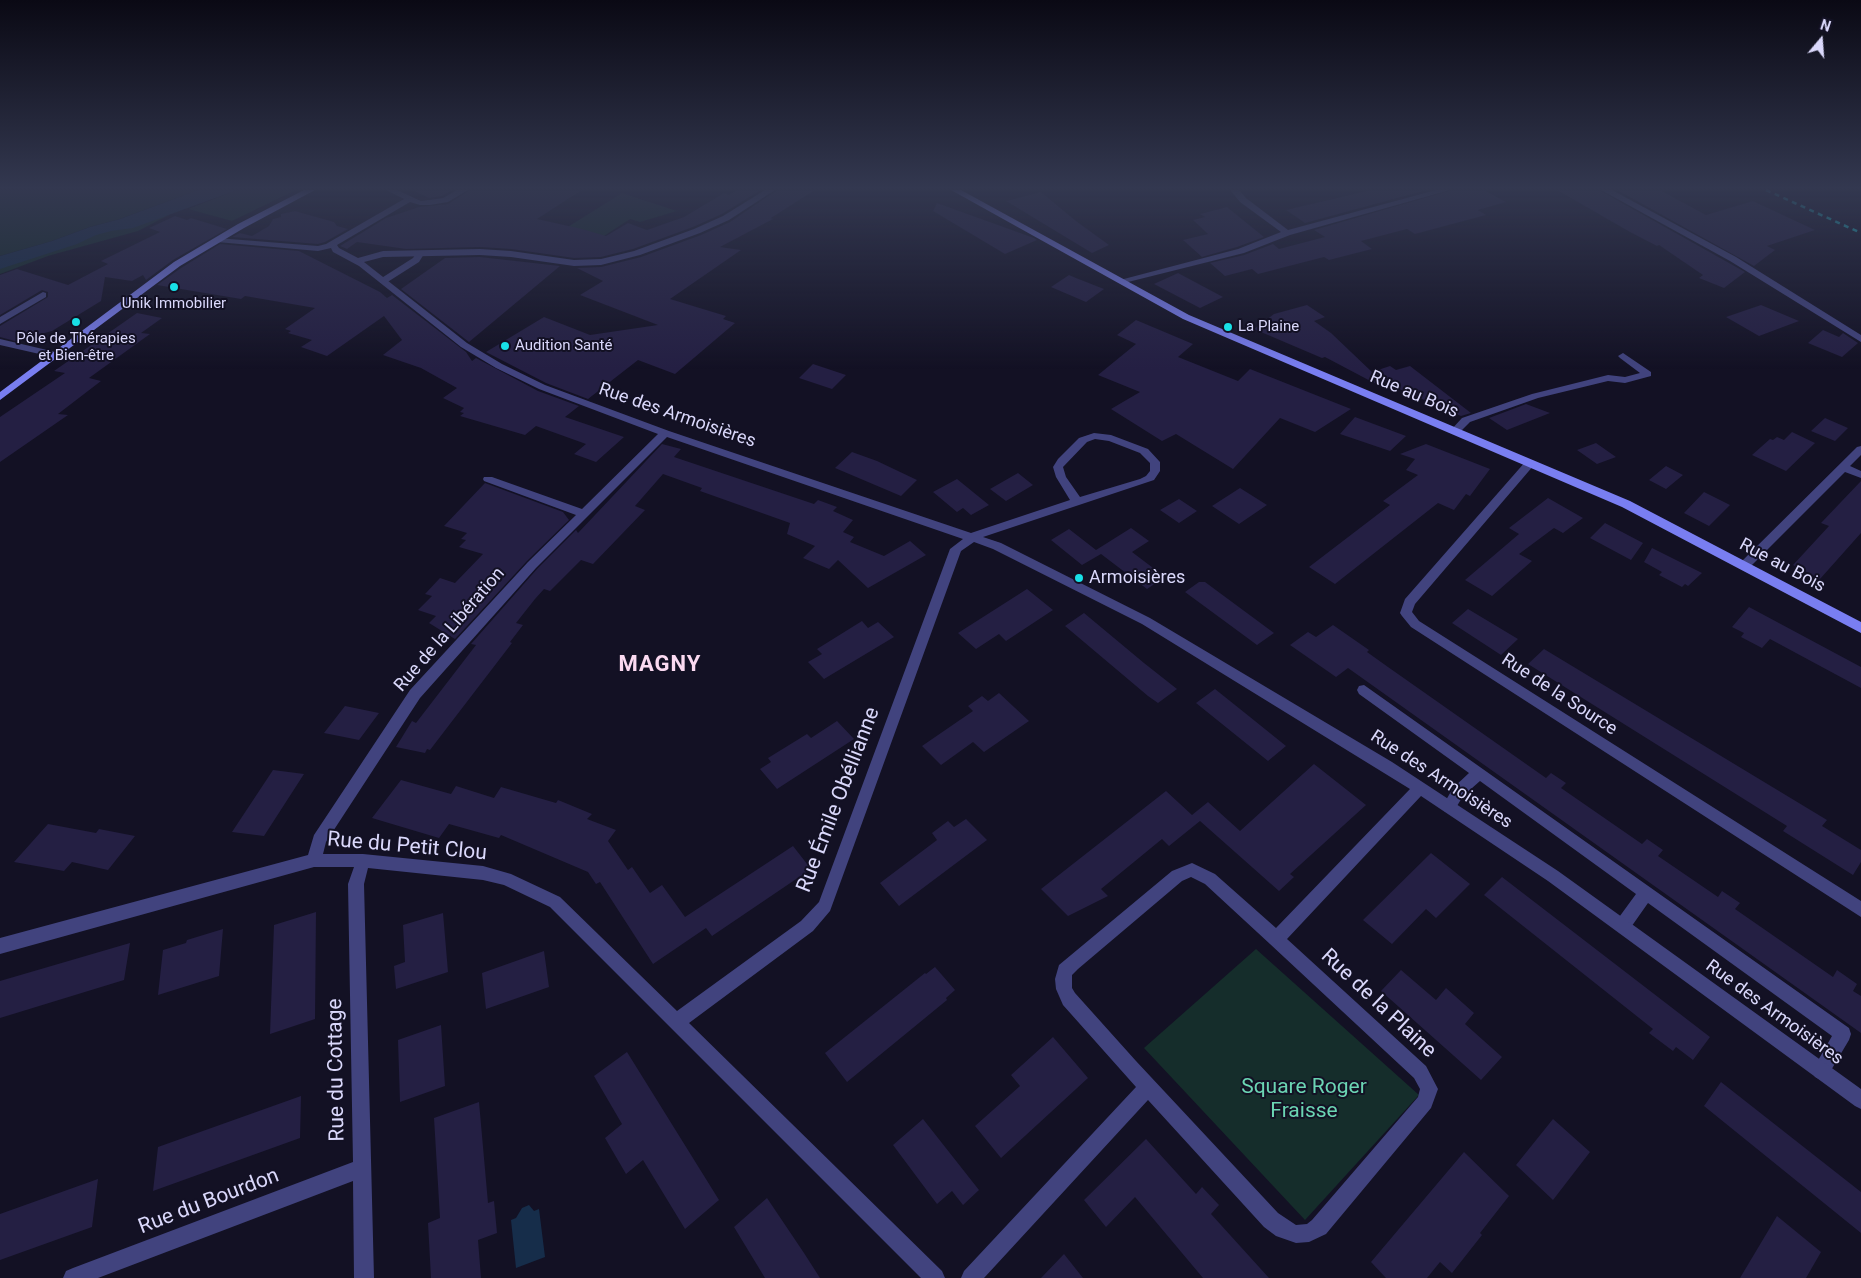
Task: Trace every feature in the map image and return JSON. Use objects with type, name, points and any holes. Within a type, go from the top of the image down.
[{"type":"main road","points":[[0,397],[154,281],[202,250]]},
{"type":"main road","name":"Rue au Bois","points":[[1064,250],[1194,320],[1626,504],[1861,628]]},
{"type":"street","points":[[322,250],[383,254],[496,253],[574,263],[601,262],[646,250]]},
{"type":"street","points":[[1123,282],[1244,250]]},
{"type":"street","points":[[1716,250],[1861,339]]},
{"type":"street","name":"Rue des Armoisières","points":[[339,252],[357,261],[387,283],[464,345],[499,366],[542,387],[665,433],[998,546],[1146,621],[1387,766],[1553,876],[1861,1100]]},
{"type":"street","points":[[357,261],[383,254]]},
{"type":"street","points":[[387,283],[416,260],[420,254]]},
{"type":"street","points":[[0,321],[43,295]]},
{"type":"street","points":[[0,342],[57,355]]},
{"type":"street","points":[[1455,431],[1466,420],[1534,396],[1608,378],[1624,380],[1648,374],[1623,356]]},
{"type":"street","name":"Rue de la Libération","points":[[314,860],[320,840],[415,694],[526,572],[665,433]]},
{"type":"street","points":[[974,537],[992,529],[1078,502],[1150,478],[1155,471],[1155,462],[1144,451],[1116,440],[1094,436],[1083,440],[1058,467],[1061,477],[1078,502]]},
{"type":"street","points":[[1744,566],[1861,449]]},
{"type":"street","name":"Rue de la Source","points":[[1530,463],[1409,602],[1406,612],[1414,624],[1861,910]]},
{"type":"street","points":[[1844,467],[1861,475]]},
{"type":"street","points":[[488,479],[583,513]]},
{"type":"street","name":"Rue Émile Obéllianne","points":[[676,1022],[807,926],[825,906],[956,549],[974,537]]},
{"type":"street","points":[[1364,690],[1842,1034],[1821,1071]]},
{"type":"street","points":[[1449,807],[1458,792],[1479,773]]},
{"type":"street","points":[[1276,939],[1420,788]]},
{"type":"street","name":"Rue du Petit Clou","points":[[0,946],[189,892],[314,860],[363,861],[483,873],[506,880],[555,902],[676,1022]]},
{"type":"street","name":"Rue du Cottage","points":[[363,861],[356,884],[364,1278]]},
{"type":"street","name":"Rue de la Plaine","points":[[1192,870],[1210,879],[1420,1072],[1429,1089],[1425,1102],[1332,1214],[1319,1227],[1309,1233],[1296,1234],[1283,1229],[1271,1220],[1149,1086],[1069,999],[1064,989],[1063,979],[1065,972],[1177,876],[1192,870]]},
{"type":"street","points":[[1622,925],[1646,893]]},
{"type":"street","points":[[676,1022],[935,1278]]},
{"type":"street","points":[[970,1278],[1149,1086]]},
{"type":"street","name":"Rue du Bourdon","points":[[73,1278],[362,1168]]},
{"type":"green space","points":[[0,250],[22,250],[0,256]]},
{"type":"green space","points":[[42,250],[71,250],[0,274],[0,262]]},
{"type":"green space","name":"Square Roger Fraisse","points":[[1256,949],[1419,1095],[1305,1220],[1144,1048]]},
{"type":"water","points":[[22,250],[60,250],[0,269],[0,256]]},
{"type":"water","points":[[529,1205],[534,1211],[539,1209],[545,1257],[516,1268],[511,1220],[516,1218],[522,1208]]},
{"type":"building","points":[[124,250],[191,250],[146,280],[143,275],[132,281],[105,277],[101,301],[52,331],[15,341],[0,337],[0,326],[48,297],[48,292],[42,290],[0,315],[0,275],[17,269],[68,285],[108,264],[101,261]]},
{"type":"building","points":[[211,250],[299,251],[380,292],[387,298],[392,295],[466,352],[472,361],[476,358],[538,391],[579,406],[565,417],[624,437],[596,462],[574,454],[586,444],[536,426],[525,435],[460,416],[464,413],[460,412],[464,408],[443,398],[457,388],[421,368],[383,355],[402,340],[384,316],[327,356],[301,347],[312,340],[288,333],[291,331],[285,329],[315,308],[245,296],[241,299],[157,285]]},
{"type":"building","points":[[515,250],[630,250],[601,257],[574,258]]},
{"type":"building","points":[[661,250],[741,250],[670,299],[726,316],[723,319],[735,323],[675,374],[638,360],[588,399],[546,383],[486,352],[544,317],[590,335],[658,325],[580,295],[603,281],[577,268],[601,267]]},
{"type":"building","points":[[998,250],[1015,250],[1005,254]]},
{"type":"building","points":[[1086,250],[1099,250],[1092,253]]},
{"type":"building","points":[[1194,250],[1228,250],[1202,257]]},
{"type":"building","points":[[1258,250],[1369,250],[1329,260],[1324,257],[1258,274],[1252,269],[1225,276],[1210,263]]},
{"type":"building","points":[[1666,250],[1705,250],[1745,272],[1724,288],[1699,278],[1703,275]]},
{"type":"building","points":[[1725,250],[1775,250],[1754,266]]},
{"type":"building","points":[[480,257],[560,266],[469,342],[401,289],[445,258]]},
{"type":"building","points":[[1178,273],[1223,297],[1200,308],[1154,284]]},
{"type":"building","points":[[1069,275],[1104,289],[1086,302],[1051,287]]},
{"type":"building","points":[[1307,305],[1325,317],[1314,321],[1331,333],[1372,372],[1390,366],[1396,370],[1410,366],[1471,413],[1461,416],[1381,381],[1378,385],[1325,357],[1322,358],[1254,329],[1274,314]]},
{"type":"building","points":[[1761,305],[1799,321],[1759,336],[1726,317]]},
{"type":"building","points":[[137,313],[162,318],[141,333],[150,334],[89,378],[101,381],[58,414],[68,415],[0,462],[0,417],[65,373],[54,371]]},
{"type":"building","points":[[1136,320],[1193,344],[1178,357],[1238,381],[1250,369],[1351,409],[1315,432],[1280,418],[1233,469],[1176,434],[1162,441],[1111,409],[1140,392],[1098,375],[1136,344],[1117,335]]},
{"type":"building","points":[[1823,330],[1839,337],[1843,333],[1858,343],[1842,357],[1808,343]]},
{"type":"building","points":[[813,364],[846,375],[832,389],[799,378]]},
{"type":"building","points":[[1526,404],[1550,413],[1507,430],[1489,418]]},
{"type":"building","points":[[1355,417],[1406,436],[1390,451],[1340,434]]},
{"type":"building","points":[[1825,418],[1848,428],[1835,441],[1811,431]]},
{"type":"building","points":[[1792,432],[1815,443],[1786,471],[1752,455],[1770,439],[1773,440],[1777,437],[1784,440]]},
{"type":"building","points":[[1596,443],[1616,457],[1597,464],[1577,450]]},
{"type":"building","points":[[662,444],[681,449],[674,457],[814,504],[818,500],[837,507],[833,511],[853,520],[843,532],[854,537],[850,542],[884,556],[910,541],[926,555],[868,588],[838,560],[829,569],[803,558],[815,546],[787,534],[790,523],[700,491],[702,488],[663,474],[635,506],[645,510],[593,564],[581,560],[550,591],[544,589],[535,599],[516,623],[523,625],[510,642],[512,643],[430,750],[427,749],[425,753],[396,747],[412,721],[416,723],[476,645],[471,644],[537,569],[576,530],[578,533]]},
{"type":"building","points":[[1426,444],[1490,469],[1470,496],[1466,494],[1454,510],[1438,503],[1335,584],[1309,567],[1390,505],[1383,501],[1418,475],[1406,470],[1415,459],[1400,454]]},
{"type":"building","points":[[852,452],[877,461],[917,480],[901,496],[835,468]]},
{"type":"building","points":[[1666,466],[1683,475],[1666,489],[1649,480]]},
{"type":"building","points":[[1018,473],[1033,485],[1006,501],[990,489]]},
{"type":"building","points":[[957,479],[989,505],[971,515],[963,508],[957,512],[933,492]]},
{"type":"building","points":[[1861,481],[1861,533],[1820,579],[1793,565],[1829,526],[1821,523]]},
{"type":"building","points":[[485,483],[563,512],[569,520],[527,561],[455,639],[429,623],[436,616],[418,610],[432,596],[425,594],[440,578],[455,583],[483,554],[459,547],[466,540],[461,539],[467,533],[444,526]]},
{"type":"building","points":[[1240,488],[1267,505],[1239,524],[1212,506]]},
{"type":"building","points":[[1704,492],[1730,505],[1709,526],[1684,513]]},
{"type":"building","points":[[1548,498],[1583,518],[1563,533],[1554,528],[1519,554],[1532,561],[1492,596],[1465,580],[1519,534],[1509,528]]},
{"type":"building","points":[[1179,499],[1197,511],[1179,523],[1160,510]]},
{"type":"building","points":[[1605,523],[1643,543],[1631,560],[1590,538]]},
{"type":"building","points":[[1131,528],[1149,541],[1132,552],[1165,577],[1147,589],[1101,554],[1082,565],[1051,540],[1069,529],[1096,550]]},
{"type":"building","points":[[1652,548],[1702,573],[1688,586],[1685,584],[1682,587],[1659,575],[1662,572],[1644,562]]},
{"type":"building","points":[[1199,582],[1205,582],[1274,633],[1257,645],[1185,592]]},
{"type":"building","points":[[1027,589],[1053,610],[1006,641],[999,634],[976,649],[958,633]]},
{"type":"building","points":[[1749,607],[1861,667],[1861,688],[1770,639],[1762,648],[1741,637],[1744,633],[1732,627]]},
{"type":"building","points":[[1468,609],[1518,639],[1501,655],[1452,623]]},
{"type":"building","points":[[1084,613],[1177,689],[1158,703],[1148,696],[1065,626]]},
{"type":"building","points":[[862,621],[868,628],[878,622],[894,637],[824,679],[808,662],[822,654],[817,649]]},
{"type":"building","points":[[1333,625],[1369,650],[1367,652],[1546,778],[1551,773],[1566,783],[1561,788],[1642,844],[1647,839],[1663,850],[1658,856],[1718,897],[1722,891],[1740,903],[1735,909],[1833,977],[1837,970],[1857,984],[1853,991],[1861,996],[1861,1033],[1348,668],[1336,677],[1290,645],[1308,632],[1316,637]]},
{"type":"building","points":[[1544,649],[1827,820],[1822,826],[1861,850],[1861,862],[1853,875],[1783,831],[1787,826],[1528,664]]},
{"type":"building","points":[[1215,689],[1286,746],[1268,761],[1196,703]]},
{"type":"building","points":[[999,693],[1029,721],[984,752],[973,742],[941,765],[922,746],[973,711],[968,706],[982,696],[988,701]]},
{"type":"building","points":[[345,706],[379,713],[359,740],[324,733]]},
{"type":"building","points":[[837,721],[854,739],[777,789],[760,769],[771,762],[768,758],[807,734],[811,738]]},
{"type":"building","points":[[1314,764],[1366,805],[1290,874],[1294,877],[1279,891],[1200,821],[1169,846],[1162,839],[1101,889],[1108,896],[1068,916],[1041,889],[1166,791],[1192,815],[1208,802],[1240,831]]},
{"type":"building","points":[[273,770],[304,774],[264,836],[232,832]]},
{"type":"building","points":[[401,780],[451,794],[456,786],[494,798],[501,787],[556,803],[558,800],[592,814],[587,819],[616,830],[608,841],[628,870],[632,867],[650,893],[662,885],[685,917],[793,846],[811,869],[712,936],[706,928],[653,964],[600,882],[596,884],[588,872],[501,835],[499,838],[449,824],[439,838],[372,818]]},
{"type":"building","points":[[966,819],[987,840],[899,906],[880,883],[937,840],[932,833],[948,821],[954,827]]},
{"type":"building","points":[[48,824],[96,833],[99,829],[135,836],[108,870],[72,862],[64,871],[14,862]]},
{"type":"building","points":[[1431,853],[1470,884],[1436,918],[1426,909],[1392,944],[1363,920]]},
{"type":"building","points":[[1502,877],[1710,1037],[1693,1060],[1676,1047],[1673,1051],[1649,1033],[1653,1029],[1484,895]]},
{"type":"building","points":[[316,912],[315,1019],[270,1034],[274,925]]},
{"type":"building","points":[[443,913],[448,972],[396,989],[394,966],[405,962],[403,925]]},
{"type":"building","points":[[223,929],[219,976],[158,995],[163,950],[186,943],[187,940]]},
{"type":"building","points":[[130,943],[124,980],[0,1018],[0,981]]},
{"type":"building","points":[[544,951],[549,987],[486,1009],[482,973]]},
{"type":"building","points":[[935,967],[955,990],[946,998],[947,1000],[847,1082],[825,1053]]},
{"type":"building","points":[[1401,970],[1436,1000],[1446,988],[1474,1013],[1465,1024],[1502,1057],[1481,1080],[1381,991]]},
{"type":"building","points":[[441,1025],[445,1086],[400,1102],[398,1040]]},
{"type":"building","points":[[1053,1037],[1088,1078],[1001,1158],[975,1126],[1020,1086],[1011,1075]]},
{"type":"building","points":[[627,1052],[719,1200],[685,1229],[643,1160],[626,1174],[605,1138],[622,1124],[594,1076]]},
{"type":"building","points":[[1721,1082],[1861,1192],[1861,1233],[1704,1106]]},
{"type":"building","points":[[301,1096],[300,1138],[153,1191],[158,1147]]},
{"type":"building","points":[[479,1102],[488,1203],[494,1201],[497,1233],[478,1240],[481,1278],[431,1278],[428,1223],[440,1218],[434,1118]]},
{"type":"building","points":[[923,1119],[979,1190],[963,1205],[952,1191],[937,1204],[893,1145]]},
{"type":"building","points":[[1553,1119],[1590,1152],[1553,1200],[1516,1165]]},
{"type":"building","points":[[1146,1139],[1196,1194],[1202,1187],[1219,1205],[1211,1214],[1269,1278],[1203,1278],[1135,1197],[1106,1227],[1084,1200]]},
{"type":"building","points":[[1464,1152],[1509,1196],[1480,1233],[1482,1235],[1452,1273],[1440,1262],[1427,1278],[1386,1278],[1371,1262]]},
{"type":"building","points":[[98,1179],[92,1227],[0,1260],[0,1214]]},
{"type":"building","points":[[767,1198],[820,1278],[765,1278],[734,1227]]},
{"type":"building","points":[[1777,1216],[1821,1252],[1806,1278],[1740,1278]]},
{"type":"building","points":[[1064,1254],[1083,1278],[1041,1278]]},
{"type":"place","name":"Unik Immobilier","points":[[174,287]]},
{"type":"place","name":"Pôle de Thérapies et Bien-être","points":[[76,322]]},
{"type":"place","name":"La Plaine","points":[[1228,327]]},
{"type":"place","name":"Audition Santé","points":[[505,346]]},
{"type":"place","name":"Armoisières","points":[[1079,578]]},
{"type":"district","name":"MAGNY","points":[[660,665]]}]
